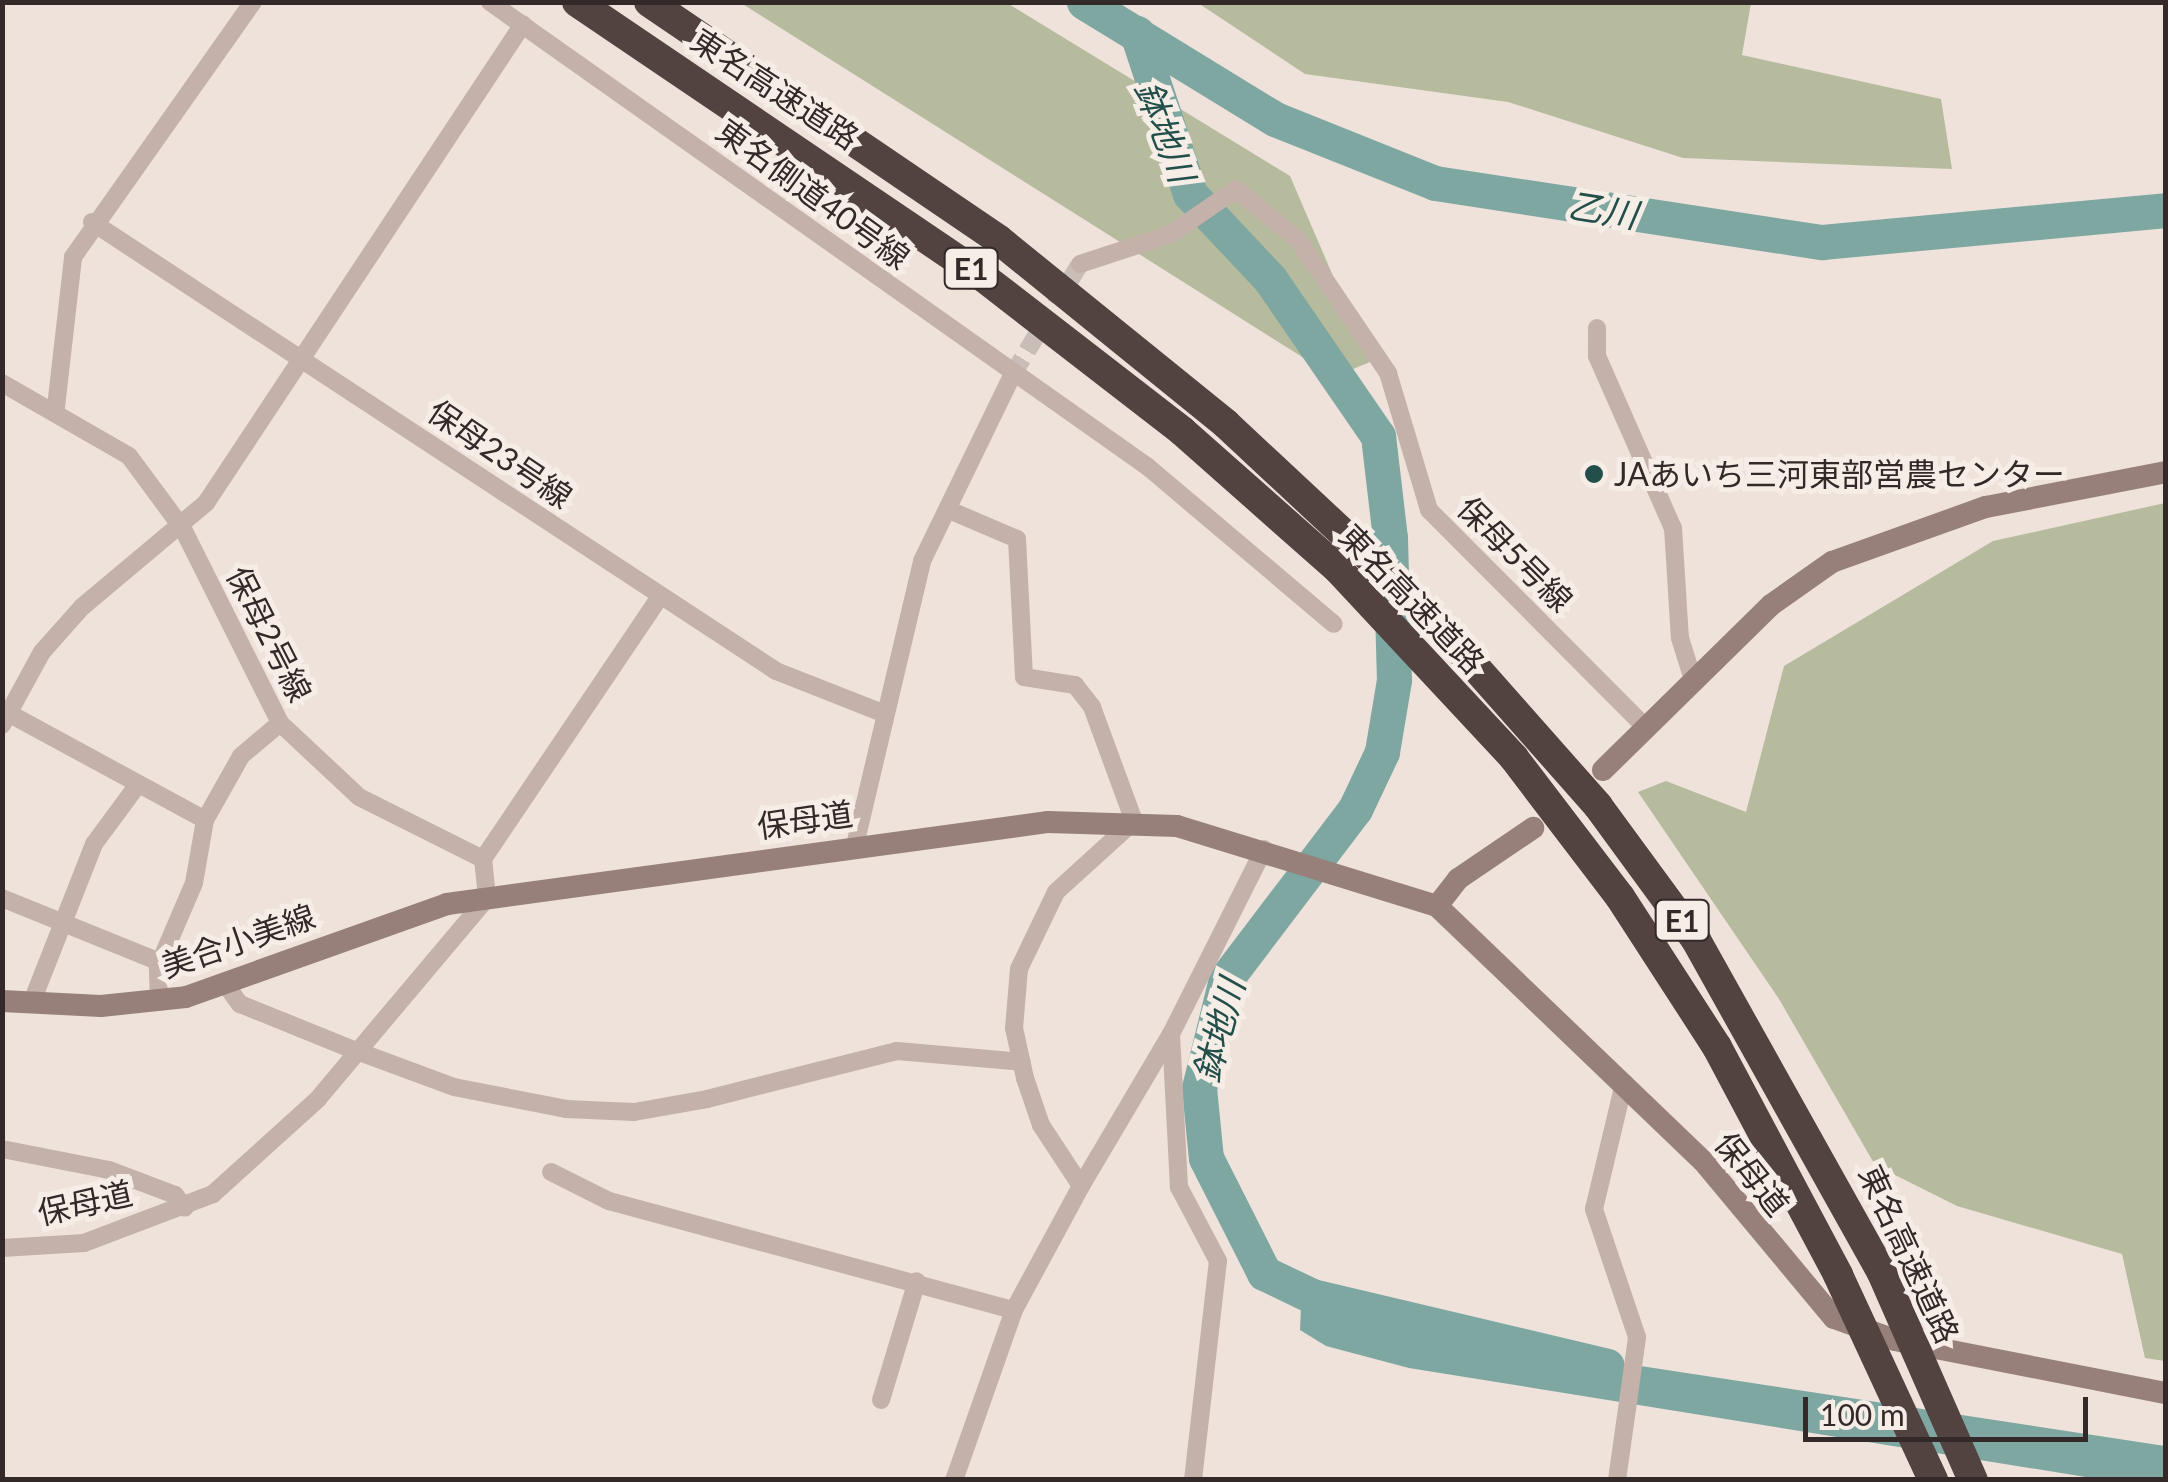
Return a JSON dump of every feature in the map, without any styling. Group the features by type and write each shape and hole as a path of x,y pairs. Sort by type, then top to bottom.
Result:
{"highway":[{"name":"東名高速道路","path":"578,2 982,276 1182,431 1338,569 1419,654 1514,758 1630,911 1726,1062 1838,1275 1933,1480"},
{"name":"東名高速道路","path":"649,2 999,240 1341,525 1423,608 1598,806 1696,940 1882,1273 1974,1480"}],"street":[{"path":"56,407 62,306 92,222 253,2"},
{"name":"東名側道40号線","path":"490,2 1148,467 1334,624"},
{"path":"205,820 6,719 42,652 82,607 183,529 306,360 523,24"},
{"name":"保母5号線","path":"1080,264 1171,234 1236,188 1298,240 1405,406 1429,510 1647,729"},
{"name":"保母23号線","path":"92,222 776,671 885,714"},
{"path":"1598,328 1597,356 1672,528 1680,638 1694,683"},
{"path":"855,845 922,561 1013,374"},
{"name":"保母2号線","path":"2,382 56,407 129,456 183,529 280,723 359,797 483,858"},
{"path":"1603,770 1771,605 1832,562 1896,532 2166,472"},
{"path":"949,510 1017,539 1024,677 1074,685 1083,696 1134,820 1066,881 1030,930 1014,1028 1041,1125 1081,1186"},
{"path":"487,898 483,858 660,597"},
{"path":"159,1002 160,962 194,882 205,820 241,756 280,723"},
{"path":"31,1004 94,844 136,787"},
{"name":"保母道","path":"2,1248 84,1243 185,1208 259,1159 487,898 855,845 1134,820 1274,852 1436,906 1703,1160 1834,1318 1895,1340 2074,1372 2166,1394"},
{"path":"1436,906 1533,828"},
{"path":"954,1480 1014,1310 1274,852"},
{"path":"2,898 160,962"},
{"name":"美合小美線","path":"2,1001 159,1002 226,984 399,918 487,898"},
{"path":"226,984 240,1004 354,1050 525,1104 634,1112 897,1052 1022,1062"},
{"path":"1171,1034 1180,1187 1218,1261 1193,1480"},
{"path":"1617,1480 1636,1337 1594,1209 1624,1083"},
{"path":"2,1149 109,1170 175,1194 185,1208"},
{"path":"552,1172 608,1201 1014,1310"},
{"path":"880,1400 917,1281"}],"green space":[{"path":"741,3 1007,3 1290,176 1370,362 1334,377"},
{"path":"1198,3 1751,3 1742,55 1941,99 1952,169 1683,158 1508,102 1305,74"},
{"path":"2166,503 2165,1361 2145,1358 2122,1254 1957,1206 1875,1165 1779,999 1638,792 1666,781 1746,812 1784,666 1993,541"}],"water":[{"path":"1302,1284 1424,1333 2165,1446 2165,1479 2098,1479 1409,1368 1326,1346 1300,1330"}],"waterway":[{"name":"乙川","path":"1084,2 1275,119 1435,183 1822,242 2166,210"},
{"name":"鉢地川","path":"1137,33 1190,194 1270,279 1378,436 1390,538 1394,680 1382,752 1355,809 1226,979 1199,1088 1206,1158 1264,1273 1312,1296 1607,1366"}],"tunnel":[{"path":"1013,374 1080,264"}],"place":[{"name":"JAあいち三河東部営農センター","path":"1594,474"}]}
